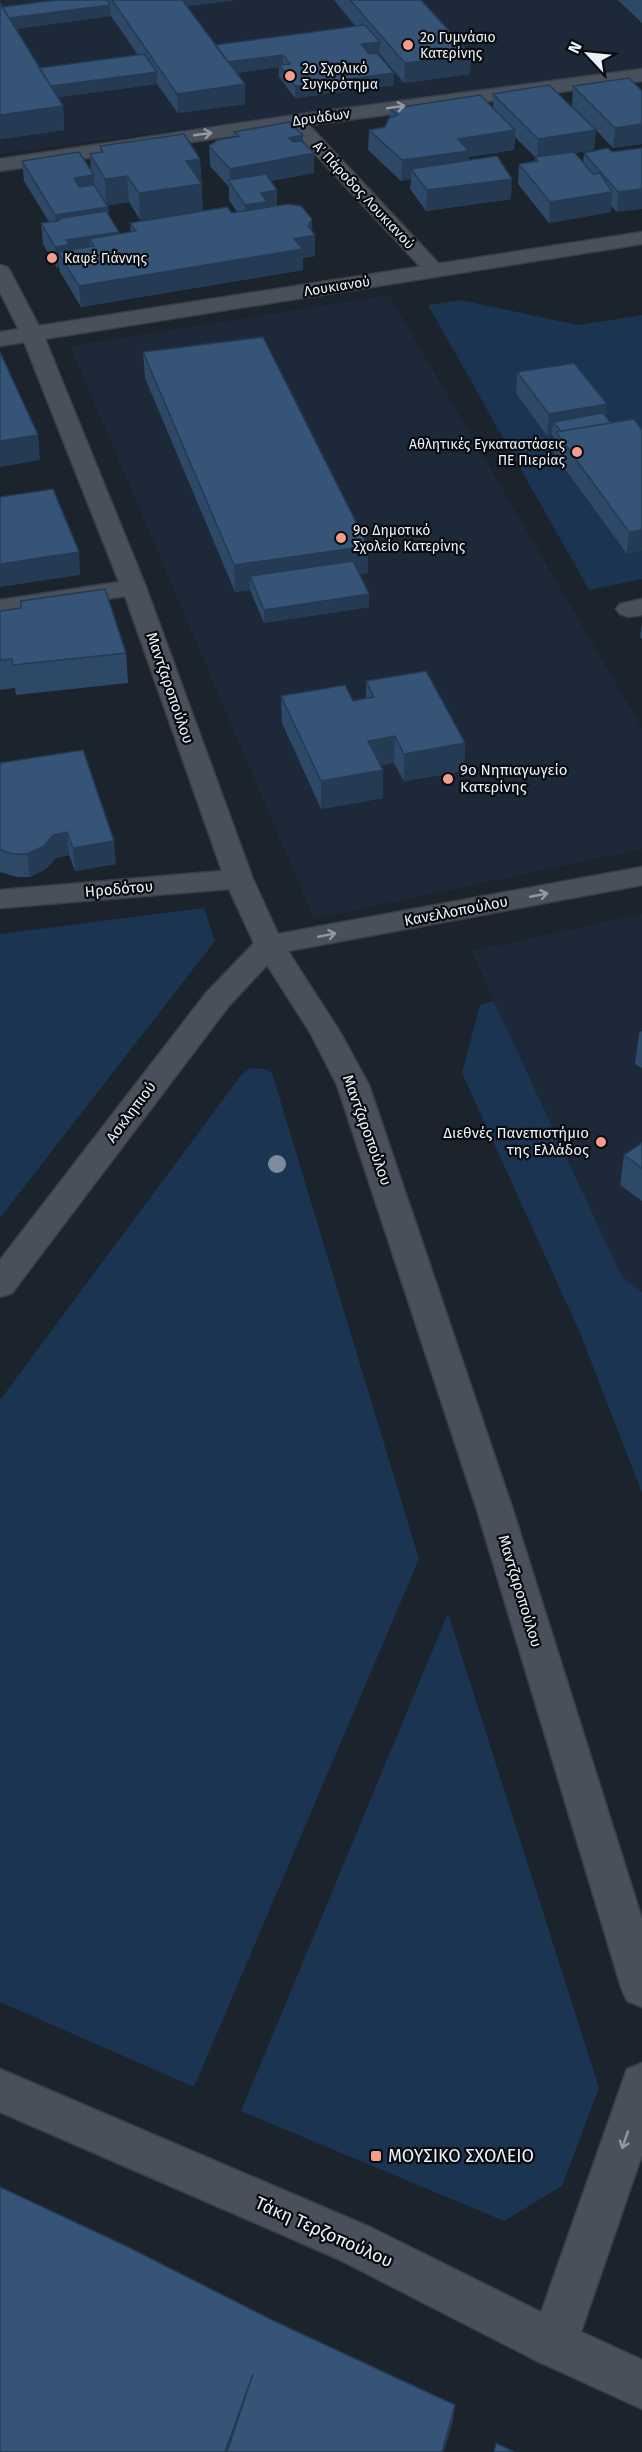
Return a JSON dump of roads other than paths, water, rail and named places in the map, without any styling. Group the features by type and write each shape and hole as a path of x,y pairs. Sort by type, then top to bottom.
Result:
{"street":[{"name":"Δρυάδων","path":"0,165 295,121 642,75"},
{"name":"Α΄ Πάροδος Λουκιανού","path":"295,121 434,270"},
{"name":"Λουκιανού","path":"0,339 642,238"},
{"name":"Μαντζαροπούλου","path":"0,271 32,334 134,587 239,879 269,945 325,1032 353,1085 495,1510 642,1987"},
{"path":"0,608 134,587"},
{"name":"Κανελλοπούλου","path":"269,945 642,876"},
{"name":"Ηροδότου","path":"0,899 239,879"},
{"name":"Ασκληπιού","path":"0,1284 217,1000 269,945"},
{"path":"554,2344 625,2140 642,2084"},
{"name":"Τάκη Τερζοπούλου","path":"0,2090 354,2243 554,2344 642,2385"}],"place":[{"name":"2ο Γυμνάσιο Κατερίνης","path":"408,45"},
{"name":"2ο Σχολικό Συγκρότημα","path":"290,76"},
{"name":"Καφέ Γιάννης","path":"52,258"},
{"name":"Αθλητικές Εγκαταστάσεις ΠΕ Πιερίας","path":"577,452"},
{"name":"9ο Δημοτικό Σχολείο Κατερίνης","path":"341,538"},
{"name":"9ο Νηπιαγωγείο Κατερίνης","path":"448,779"},
{"name":"Διεθνές Πανεπιστήμιο της Ελλάδος","path":"601,1142"},
{"name":"ΜΟΥΣΙΚΟ ΣΧΟΛΕΙΟ","path":"376,2156"}]}
